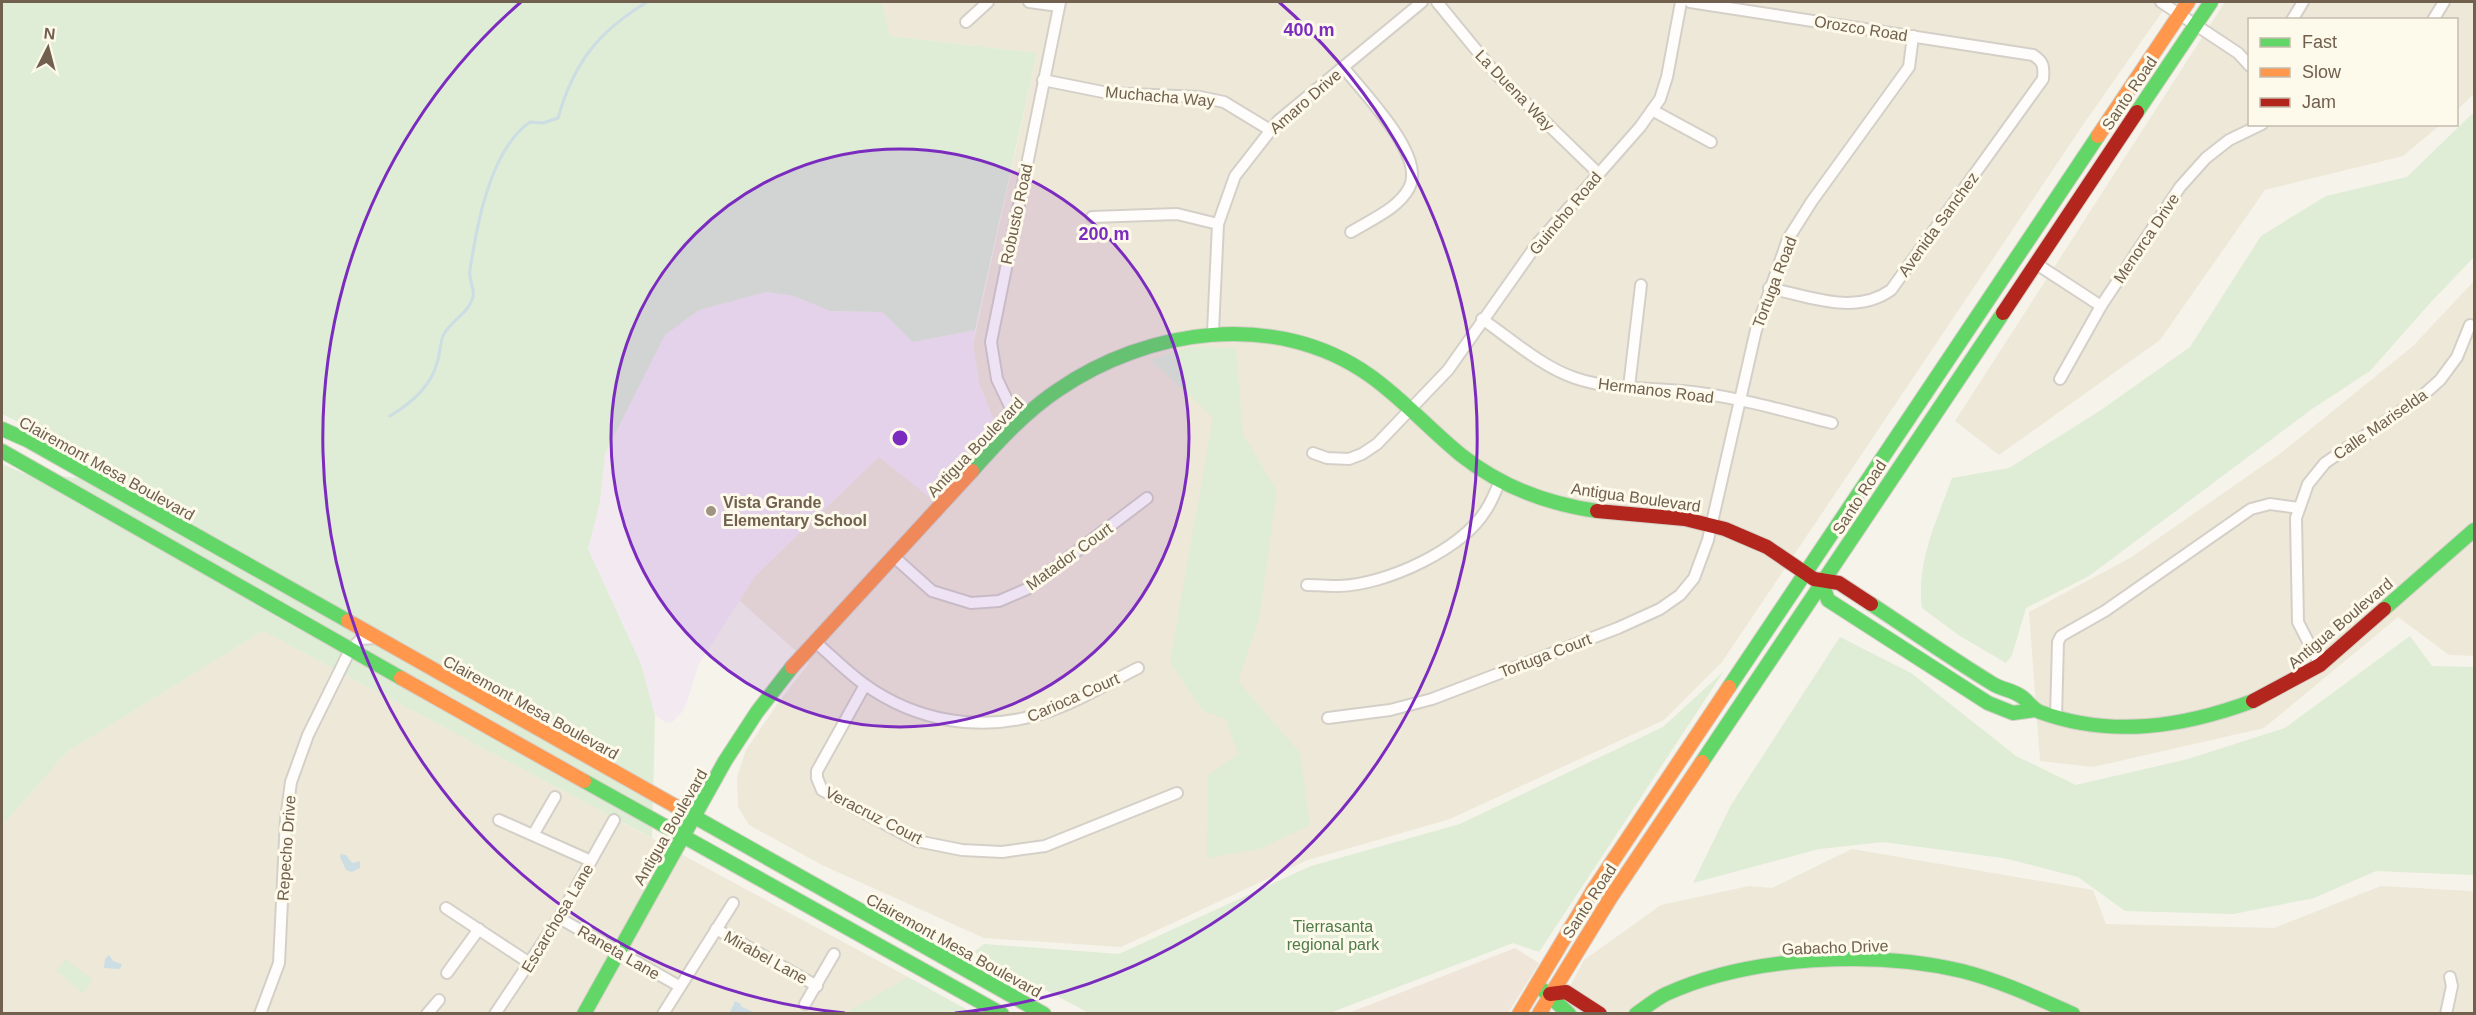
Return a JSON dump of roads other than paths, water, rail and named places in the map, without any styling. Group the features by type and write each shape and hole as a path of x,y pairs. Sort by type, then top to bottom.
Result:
{"main road":[{"name":"Santo Road","path":"1519,1014 1534,985 1592,892 2188,2"},
{"name":"Santo Road","path":"1539,1014 1611,897 2211,2"},
{"name":"Antigua Boulevard","path":"584,1014 694,818 758,711 815,642 1018,423 1056,390 1081,375 1132,350 1160,341 1213,332 1242,333 1304,344 1345,361 1370,375 1409,407 1447,444 1500,481 1554,502 1592,510 1713,524 1760,543 1822,583 1839,582 1996,686 2020,696 2035,710 2056,717 2124,727 2177,724 2216,716 2259,700 2294,682 2320,664 2475,530"},
{"name":"Clairemont Mesa Boulevard","path":"2,429 27,440 1044,1014"},
{"path":"2,451 350,650 566,768 1002,1014"},
{"name":"Antigua Boulevard","path":"1822,583 1828,600 1988,703 2013,713 2035,710"},
{"name":"Gabacho Drive","path":"1636,1014 1651,1000 1692,982 1788,964 1869,959 1950,968 2001,982 2073,1014"},
{"path":"1534,985 1550,994 1558,1007 1569,1014"},
{"path":"1550,994 1566,992 1600,1014"}],"street":[{"path":"966,22 988,2"},
{"path":"1029,2 1059,4"},
{"name":"Amaro Drive","path":"1213,332 1218,224 1235,176 1270,130 1422,2"},
{"name":"La Duena Way","path":"1437,2 1496,74 1598,173"},
{"name":"Guincho Road","path":"1313,453 1328,458 1349,459 1362,454 1377,444 1409,407 1448,370 1537,244 1652,110 1667,77 1681,2"},
{"name":"Orozco Road","path":"1689,2 2033,55"},
{"path":"2161,2 2238,53 2248,64"},
{"path":"2293,18 2302,2"},
{"path":"2434,18 2444,2"},
{"name":"Robusto Road","path":"1018,423 997,379 991,342 1059,4"},
{"name":"Tortuga Road","path":"1713,524 1768,288 1788,240 1812,201 1909,67 1913,36"},
{"name":"Avenida Sanchez","path":"1768,288 1850,304 1882,296 1891,290 2043,80 2044,67 2033,55"},
{"path":"1344,68 1407,148 1413,170 1410,187 1396,204 1351,232"},
{"name":"Muchacha Way","path":"1043,80 1107,93 1200,97 1224,102 1270,130"},
{"path":"1652,110 1711,141"},
{"name":"Menorca Drive","path":"2060,379 2101,306 2180,187 2206,158 2229,140 2258,126"},
{"path":"1092,217 1177,214 1218,224"},
{"path":"2035,263 2101,306"},
{"path":"1629,387 1641,285"},
{"name":"Hermanos Road","path":"1482,319 1561,373 1606,386 1693,392 1832,423"},
{"name":"Calle Mariselda","path":"2320,664 2298,622 2296,518 2308,484 2325,463 2421,398 2440,380 2457,357 2470,325"},
{"path":"1307,585 1340,586 1366,582 1432,558 1466,534 1486,511 1500,481"},
{"name":"Matador Court","path":"893,556 932,591 971,603 999,601 1027,589 1147,498"},
{"path":"2056,717 2058,642 2061,636 2105,611 2252,509 2270,504 2299,508"},
{"name":"Tortuga Court","path":"1328,718 1390,710 1432,699 1660,609 1680,596 1694,578 1713,524"},
{"path":"350,650 360,639 375,638"},
{"name":"Carioca Court","path":"815,642 865,685 916,712 958,723 1008,723 1046,712 1138,668"},
{"name":"Repecho Drive","path":"260,1014 279,963 286,819 291,782 308,735 350,650"},
{"name":"Veracruz Court","path":"865,685 817,771 817,778 822,790 917,841 962,850 1002,852 1045,846 1177,793"},
{"path":"533,836 555,797"},
{"path":"499,820 591,861"},
{"name":"Escarchosa Lane","path":"495,1014 531,964 614,820"},
{"path":"663,1014 733,903"},
{"path":"446,908 531,964"},
{"name":"Raneta Lane","path":"559,918 679,986"},
{"path":"447,973 479,929"},
{"name":"Mirabel Lane","path":"716,929 817,986"},
{"name":"Mirabel Lane","path":"805,1004 834,954"},
{"path":"2446,1014 2452,986 2450,977"},
{"path":"427,1014 439,1000"}],"waterway":[{"path":"390,416 405,406 425,387 434,371 446,330 471,303 473,294 470,273 477,231 488,189 505,150 530,122 543,123 558,118 572,80 590,50 615,25 647,2"}],"place":[{"name":"Vista Grande Elementary School","path":"711,511"}],"park label":[{"name":"Tierrasanta regional park","path":"1333,935"}]}
